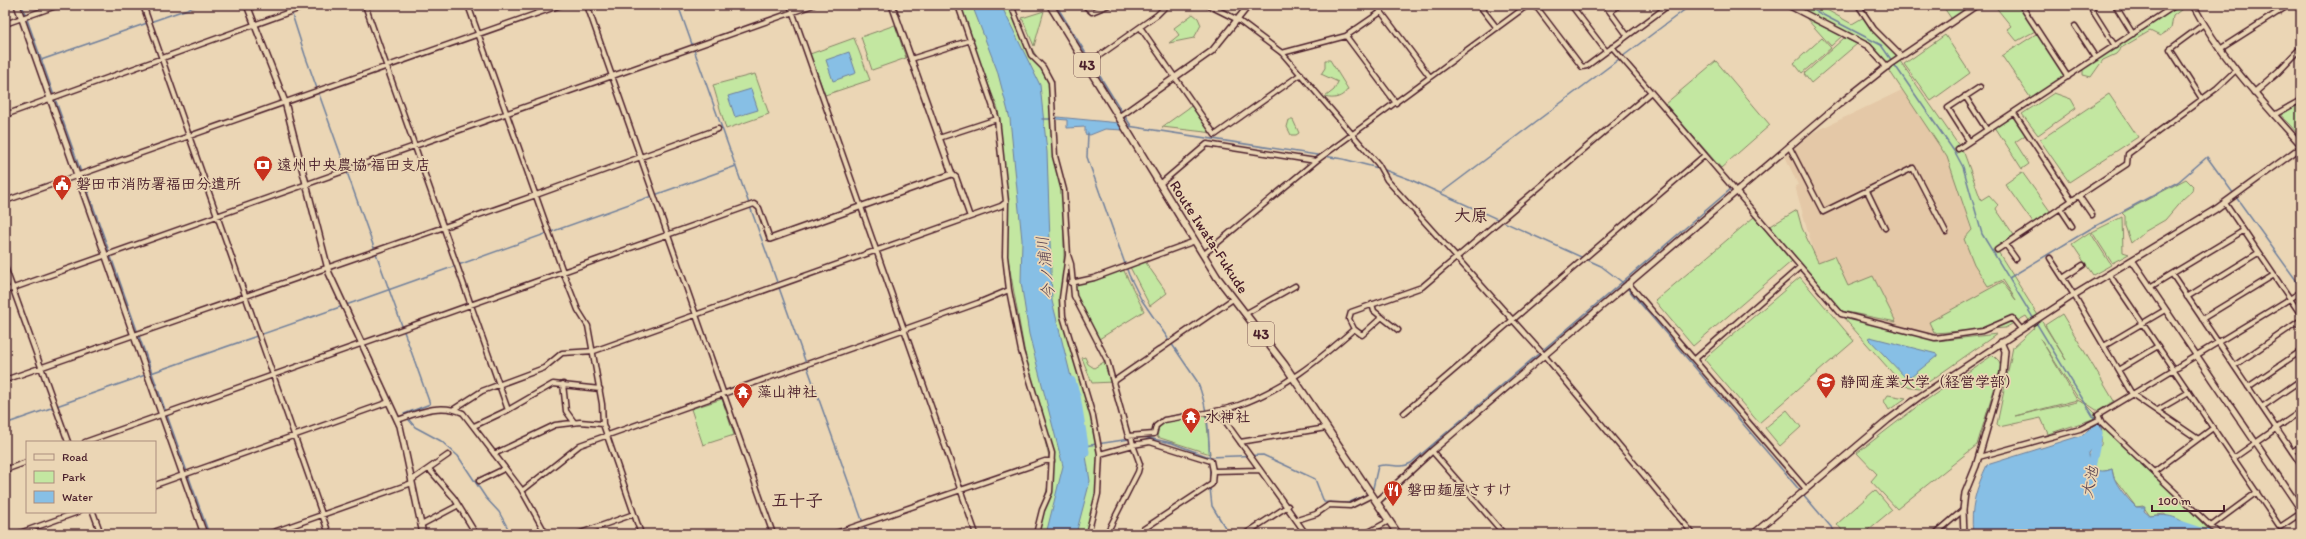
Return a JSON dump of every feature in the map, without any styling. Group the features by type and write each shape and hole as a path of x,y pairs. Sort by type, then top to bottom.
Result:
{"main road":[{"name":"Route Iwata-Fukude","path":"1050,5 1203,255 1233,300 1294,378 1398,534"}],"street":[{"path":"17,5 204,534"},
{"path":"5,24 59,5"},
{"path":"143,5 330,534"},
{"path":"247,5 285,102 333,283 398,420 423,534"},
{"path":"5,115 309,5"},
{"path":"365,5 508,410"},
{"path":"468,5 563,272 578,310 588,326 594,351 600,389 602,424 642,534"},
{"path":"5,201 77,177 561,5"},
{"path":"587,5 773,534"},
{"path":"790,5 976,534"},
{"path":"5,291 813,5"},
{"path":"892,5 952,174 956,177 970,217"},
{"path":"958,5 997,119 1006,202 1005,256 1009,290 1021,351 1052,453 1050,492 1042,510 1036,534"},
{"path":"1011,5 1031,55 1043,67 1051,82 1055,156 1064,190 1068,255 1062,298 1063,316 1092,416 1100,454 1098,494 1088,534"},
{"path":"1084,5 1092,12 1109,5"},
{"path":"1086,64 1157,15 1167,5"},
{"path":"1208,5 1238,20 1282,53 1352,136 1378,164 1387,180 1414,208 1457,259 1544,356 1693,534"},
{"path":"1119,117 1212,51 1249,5"},
{"path":"1376,5 1430,77"},
{"path":"1479,5 1497,28"},
{"path":"1203,255 1316,161 1352,136 1528,5"},
{"path":"1535,5 1582,67 1587,66 1668,5"},
{"path":"1572,5 1606,51"},
{"path":"1605,5 1627,35"},
{"path":"1610,12 1619,5"},
{"path":"1788,5 1868,46 1889,65"},
{"path":"1858,5 1874,29 1899,58"},
{"path":"1377,502 1432,451 1789,146 1889,65 1977,5"},
{"path":"2021,5 2068,77"},
{"path":"2089,5 2115,46"},
{"path":"2115,5 2133,34"},
{"path":"1958,148 2014,113 2176,5"},
{"path":"2272,5 2279,12"},
{"path":"2220,49 2289,5"},
{"path":"1753,534 1888,420 2001,342 2074,295 2225,204 2301,146 2254,93 2236,70 2220,49 2194,6"},
{"path":"1282,53 1346,36 1380,12"},
{"path":"2202,99 2170,48 2204,24"},
{"path":"2075,26 2096,58"},
{"path":"1140,27 1215,135 1301,74"},
{"path":"1346,36 1396,103"},
{"path":"911,59 971,40"},
{"path":"1612,46 1841,314 1935,338 1982,331 2012,318 2021,329"},
{"path":"2254,93 2278,72 2301,48"},
{"path":"1997,250 2127,164 2128,154 2202,99 2236,70"},
{"path":"1969,141 1948,108 1980,87"},
{"path":"1382,317 1362,334 1354,329 1349,319 1351,312 1418,289 1457,259 1651,92"},
{"path":"1965,96 1987,130"},
{"path":"2274,115 2301,100"},
{"path":"2014,113 2072,201"},
{"path":"939,138 997,119"},
{"path":"5,380 133,334 536,195 718,129"},
{"path":"1160,184 1207,144 1316,161"},
{"path":"1789,146 1823,212 1913,168 1946,232"},
{"path":"1404,414 1705,155"},
{"path":"88,441 754,204 759,208 770,239 952,174"},
{"path":"1867,191 1885,228"},
{"path":"2079,196 2092,215"},
{"path":"454,409 482,391 544,368 562,353 594,351 1001,206 1006,202"},
{"path":"2225,204 2301,315"},
{"path":"2060,208 2072,226"},
{"path":"2150,287 2243,231"},
{"path":"1071,283 1094,278 1195,241"},
{"path":"2006,245 2016,258"},
{"path":"2187,297 2258,253"},
{"path":"1068,255 1071,264 1071,283 1074,296 1107,360 1128,436 1131,436 1140,464 1138,472 1109,528 1109,534"},
{"path":"2050,258 2074,295 2132,394 2158,410 2198,439"},
{"path":"2109,274 2280,527 2301,512 2132,260"},
{"path":"2063,278 2083,265"},
{"path":"5,267 14,288 68,441"},
{"path":"1695,359 1800,267"},
{"path":"2172,274 2301,465"},
{"path":"2202,319 2274,275"},
{"path":"1628,283 1806,489"},
{"path":"1245,314 1295,286"},
{"path":"522,490 580,445 978,303 1009,290"},
{"path":"2219,534 2102,423 2098,415 2301,292"},
{"path":"1114,382 1233,300"},
{"path":"1372,304 1374,311 1398,330"},
{"path":"2104,346 2165,310"},
{"path":"2234,366 2301,320"},
{"path":"1131,436 1154,434 1156,426 1164,420 1240,404 1286,384 1354,329"},
{"path":"1964,534 1963,510 1965,493 1979,457 2003,374 2005,351 2001,342"},
{"path":"2118,370 2158,346"},
{"path":"2248,387 2301,351"},
{"path":"2262,407 2301,380"},
{"path":"474,426 508,410 553,384 600,389"},
{"path":"563,384 566,411 574,422"},
{"path":"2158,410 2189,392"},
{"path":"156,485 389,402"},
{"path":"398,420 427,409 454,409 463,413 504,469 522,490 546,534"},
{"path":"1222,409 1225,421 1288,506 1306,534"},
{"path":"2234,458 2301,411"},
{"path":"1979,457 2080,429 2100,419"},
{"path":"494,454 555,425 574,422 602,424"},
{"path":"1240,442 1326,428"},
{"path":"2154,472 2213,428"},
{"path":"1100,454 1150,442 1209,460 1213,471 1210,486 1136,534"},
{"path":"2292,452 2301,446"},
{"path":"1432,451 1504,534"},
{"path":"268,534 412,482 448,455"},
{"path":"833,534 1044,461 1052,461"},
{"path":"5,470 26,462"},
{"path":"430,469 454,498 476,534"},
{"path":"479,480 504,469"},
{"path":"1213,471 1260,470"},
{"path":"2211,526 2256,492"},
{"path":"1297,520 1316,514 1329,505 1350,506 1372,495"},
{"path":"421,525 458,506"},
{"path":"1245,534 1288,506"},
{"path":"1935,534 1963,510"},
{"path":"16,534 75,513"},
{"path":"93,513 101,534"},
{"path":"578,534 634,514"},
{"path":"1365,534 1390,521"}],"shaded area":[{"path":"1902,90 1947,155 1955,174 1973,238 2020,311 1987,327 1944,335 1926,336 1844,314 1827,297 1824,272 1815,256 1795,186 1798,185 1785,156 1812,133"}],"green space":[{"path":"957,5 1012,5 1019,26 1051,82 1054,142 1064,193 1064,325 1083,382 1100,459 1094,512 1087,534 1036,534 1052,469 1030,382 1006,248 1006,197 998,109"},
{"path":"1788,5 1818,5 1852,24 1864,17 1899,54 1900,61 1964,153 1981,200 1989,195 1998,205 1996,209 2016,238 1997,250 2066,360 2045,325 2062,314 2114,401 2098,411 2078,398 2040,338 2077,400 2086,404 2099,417 2048,434 2041,418 1999,427 1997,424 2013,347 2034,328 2026,316 2005,328 1934,333 1929,322 2002,282 2016,300 2003,280 1988,286 1974,264 1964,239 1972,230 1947,157 1883,61 1862,43","holes":["2077,400 2077,402 2015,416"]},
{"path":"1942,5 1977,5 1953,21"},
{"path":"1994,5 2021,5 2037,30 2017,41 2007,29 2011,26"},
{"path":"2180,5 2186,6 2173,16 2171,29 2160,36 2150,31 2121,48 2116,54 2103,60 2091,77 2083,75 2083,66"},
{"path":"1044,11 1034,46 1022,18"},
{"path":"1193,14 1198,18 1201,25 1194,38 1169,43 1179,35 1174,28"},
{"path":"1806,18 1842,36 1831,46"},
{"path":"895,25 906,58 872,70 861,37"},
{"path":"2039,32 2068,77 2032,100 2002,56"},
{"path":"1945,35 1970,73 1931,101 1904,64"},
{"path":"854,38 870,80 825,95 810,54"},
{"path":"1822,38 1831,48 1802,73 1794,63"},
{"path":"1844,38 1857,44 1811,83 1804,74"},
{"path":"1325,60 1330,60 1348,89 1344,94 1338,97 1325,97 1334,90 1338,82 1321,74 1325,68"},
{"path":"1716,61 1770,125 1721,168 1665,104"},
{"path":"755,74 769,114 726,129 713,85"},
{"path":"2054,93 2071,99 2076,108 2038,135 2022,114"},
{"path":"2109,94 2138,137 2069,182 2040,140"},
{"path":"2301,101 2301,135 2298,134 2278,112"},
{"path":"1194,104 1214,133 1162,127"},
{"path":"2013,115 2027,134 2015,142 2029,164 2022,169 1995,127"},
{"path":"1289,120 1293,120 1299,133 1296,135 1291,135 1287,127"},
{"path":"2022,172 2050,211 2033,223 2005,184"},
{"path":"2186,179 2193,186 2192,191 2165,220 2144,232 2131,243 2125,226 2125,216 2122,213"},
{"path":"1797,210 1802,228 1818,262 1834,256 1848,286 1873,276 1896,322 1842,311 1769,227"},
{"path":"1754,217 1792,261 1693,346 1655,301"},
{"path":"2122,217 2123,252 2129,254 2112,263 2092,232"},
{"path":"2090,232 2111,265 2093,275 2072,244"},
{"path":"1144,260 1167,293 1150,306 1130,267"},
{"path":"1123,269 1144,311 1099,339 1074,291 1075,284"},
{"path":"1800,277 1854,341 1759,423 1704,359"},
{"path":"1843,317 1937,341 1997,334 1920,388 1904,386"},
{"path":"1993,355 1999,361 2001,367 1977,445 1897,509 1871,481 1877,474 1857,453 1919,405"},
{"path":"1085,357 1088,364 1094,368 1107,360 1113,382 1092,383 1082,358"},
{"path":"1888,395 1906,398 1889,410 1884,401"},
{"path":"722,399 734,435 703,445 691,409"},
{"path":"1787,410 1801,427 1780,446 1765,428"},
{"path":"1206,415 1210,454 1157,437 1159,427 1162,423"},
{"path":"2102,423 2213,534 2196,534 2164,514 2150,516 2143,506 2136,507 2114,478 2112,469 2101,472 2092,465 2088,456 2101,445"},
{"path":"1875,490 1892,510 1863,534 1845,534 1837,524"}],"water":[{"path":"972,5 1001,5 1040,85 1047,152 1052,301 1078,405 1090,481 1076,534 1046,534 1063,466 1029,334 1021,282 1022,240 1010,119 997,70"},
{"path":"849,52 856,73 833,81 826,60"},
{"path":"751,89 758,110 735,117 728,96"},
{"path":"1057,117 1119,123 1123,130 1105,129 1090,135 1085,134 1085,127 1067,128 1067,120 1056,119"},
{"path":"1870,337 1937,354 1937,356 1911,377 1905,377 1868,338"},
{"path":"2099,422 2102,433 2100,439 2088,453 2088,458 2092,466 2102,471 2112,469 2117,485 2136,507 2145,507 2144,511 2150,516 2165,515 2176,518 2186,524 2197,534 1973,534 1973,507 1980,482 1987,465 2083,435"}],"waterway":[{"path":"22,5 209,534"},
{"path":"41,60 199,5"},
{"path":"289,5 305,55 430,404 404,414 415,427 441,441 458,456 486,498 499,512 511,534"},
{"path":"678,5 867,534"},
{"path":"1056,5 1122,112"},
{"path":"1441,193 1691,5"},
{"path":"1804,5 1881,45 1956,154 1963,167 1982,234 2096,421"},
{"path":"1124,115 1132,127"},
{"path":"1042,119 1053,119"},
{"path":"1128,126 1343,159 1378,168"},
{"path":"1088,133 1087,157 1129,275 1141,299 1197,381 1202,393 1207,419 1210,484"},
{"path":"2009,278 2090,229 2178,182 2207,157 2301,287"},
{"path":"346,305 736,166"},
{"path":"1382,169 1409,179 1601,266 1622,282 1837,534"},
{"path":"1373,488 1378,466 1402,466 1411,463 1732,188"},
{"path":"5,424 343,306"},
{"name":"今ノ浦川","path":"1071,381 1076,396 1085,452"},
{"name":"大池","path":"2089,477 2098,433"},
{"path":"1084,446 1143,437 1172,443 1209,457 1263,455 1315,479 1324,502 1348,503 1366,495"},
{"path":"1210,488 1212,506 1229,534"},
{"name":"大池","path":"2180,525 2207,534"}],"place":[{"name":"遠州中央農協 福田支店","path":"263,182"},
{"name":"磐田市消防署福田分遣所","path":"62,201"},
{"name":"静岡産業大学（経営学部）","path":"1826,399"},
{"name":"藻山神社","path":"743,409"},
{"name":"水神社","path":"1191,434"},
{"name":"磐田麺屋さすけ","path":"1393,507"}],"district":[{"name":"大原","path":"1471,215"},
{"name":"五十子","path":"797,500"}]}
